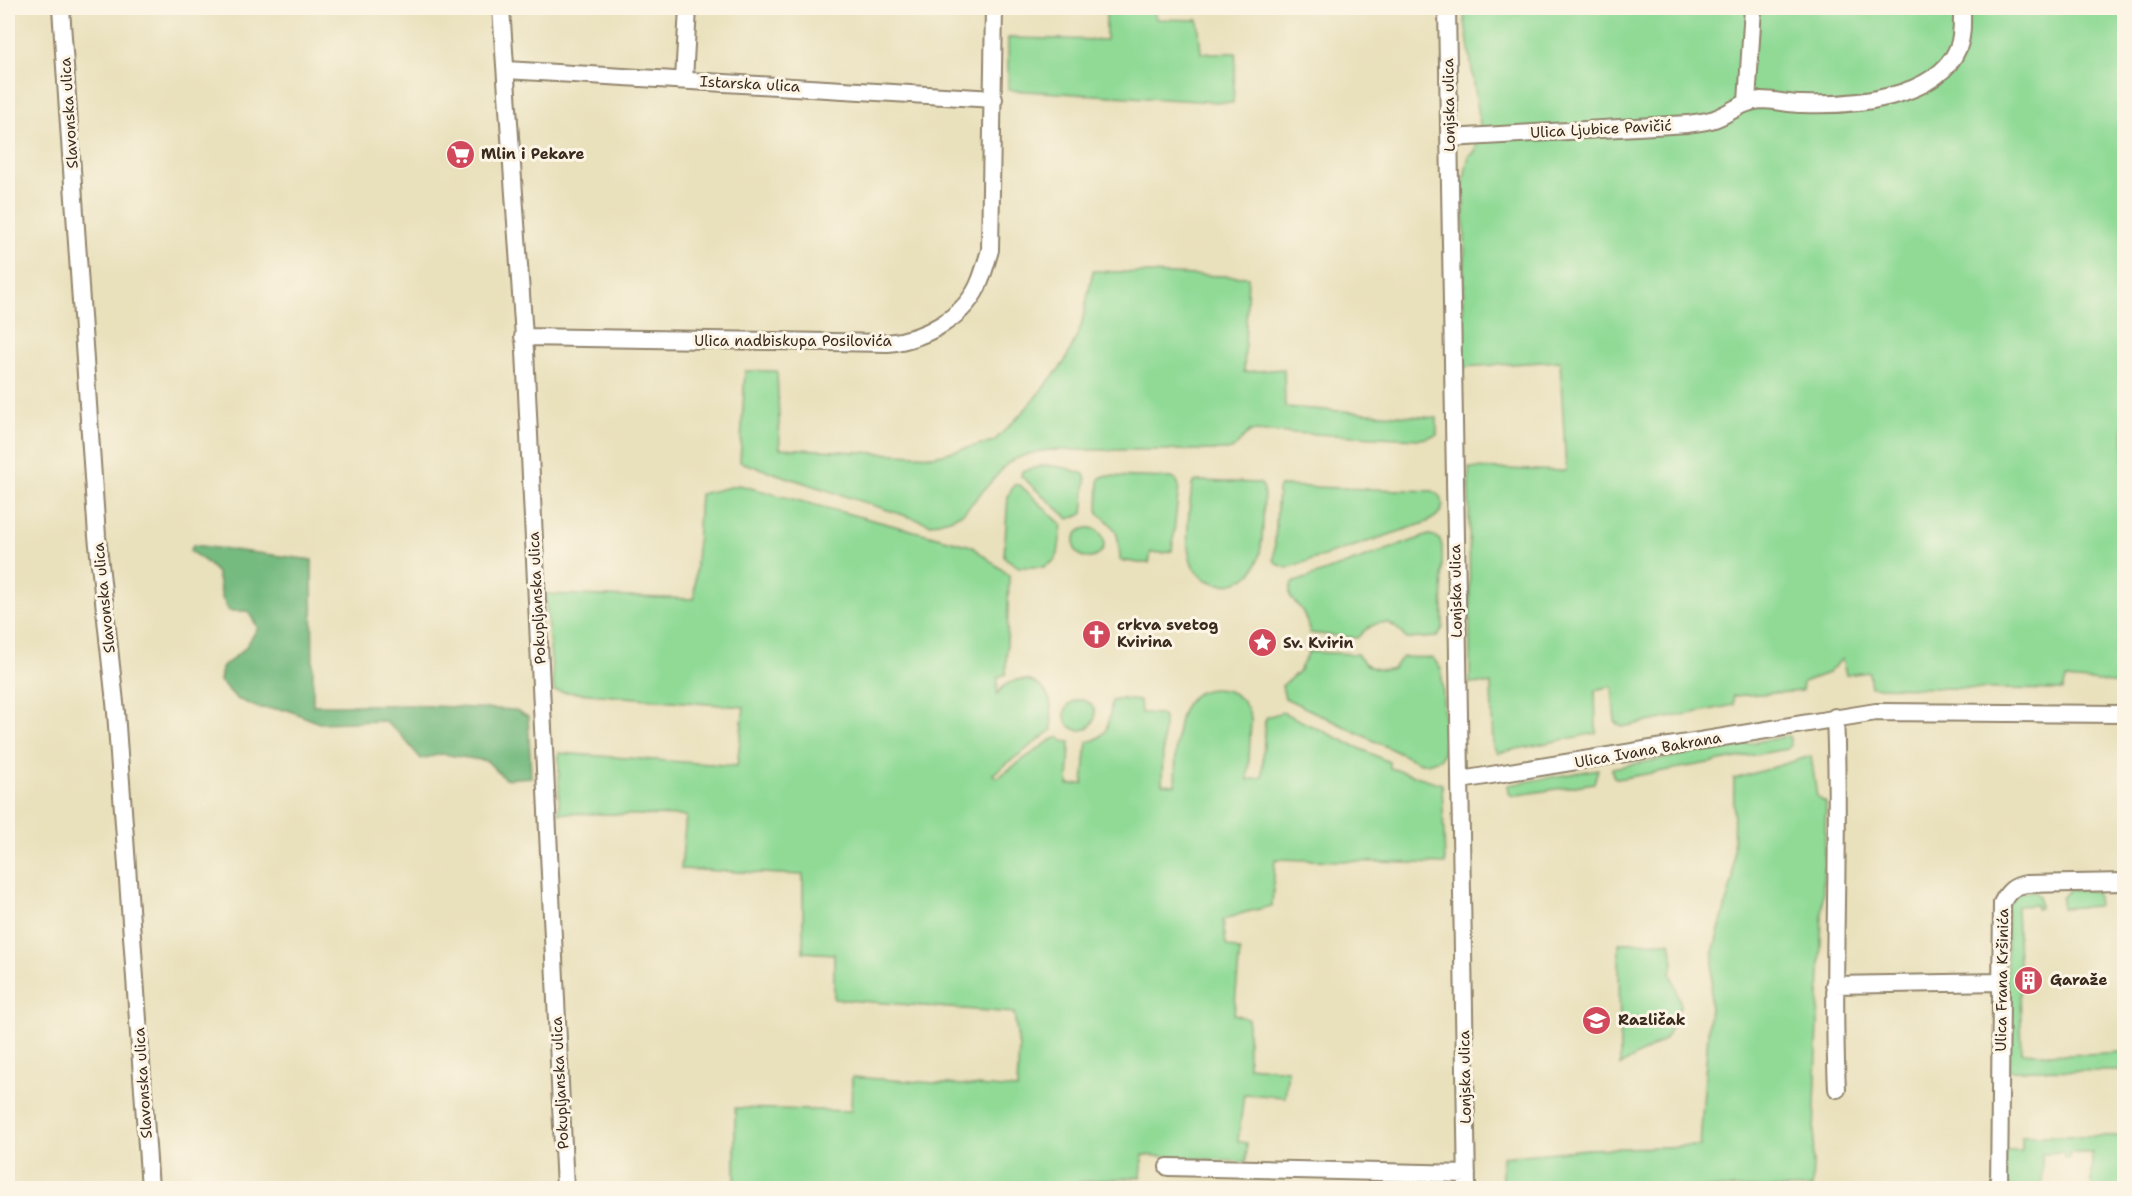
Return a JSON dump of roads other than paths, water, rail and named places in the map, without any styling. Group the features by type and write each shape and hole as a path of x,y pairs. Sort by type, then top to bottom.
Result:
{"street":[{"name":"Slavonska ulica","path":"61,8 98,536 116,712 150,1188"},
{"name":"Pokupljanska ulica","path":"501,8 524,337 565,1188"},
{"path":"684,80 688,8"},
{"name":"Ulica nadbiskupa Posilovića","path":"524,337 888,343 918,337 935,328 962,309 973,295 980,282 990,250 994,8"},
{"name":"Lonjska ulica","path":"1168,1167 1467,1181 1447,8"},
{"path":"1747,102 1753,8"},
{"name":"Ulica Ljubice Pavičić","path":"1450,138 1706,122 1747,102 1762,100 1802,104 1850,103 1907,92 1924,84 1939,73 1958,49 1962,32 1962,8"},
{"name":"Istarska ulica","path":"506,70 993,99"},
{"name":"Ulica Ivana Bakrana","path":"1461,780 1834,717 1876,712 2124,714"},
{"path":"1834,717 1837,768 1834,985 1837,1089"},
{"name":"Ulica Frana Kršinića","path":"2000,1188 2002,903 2011,890 2034,883 2124,882"},
{"path":"1834,985 2001,982"}],"place":[{"name":"Mlin i Pekare","path":"460,154"},
{"name":"crkva svetog Kvirina","path":"1096,634"},
{"name":"Sv. Kvirin","path":"1262,643"},
{"name":"Garaže","path":"2029,980"},
{"name":"Različak","path":"1597,1020"}]}
